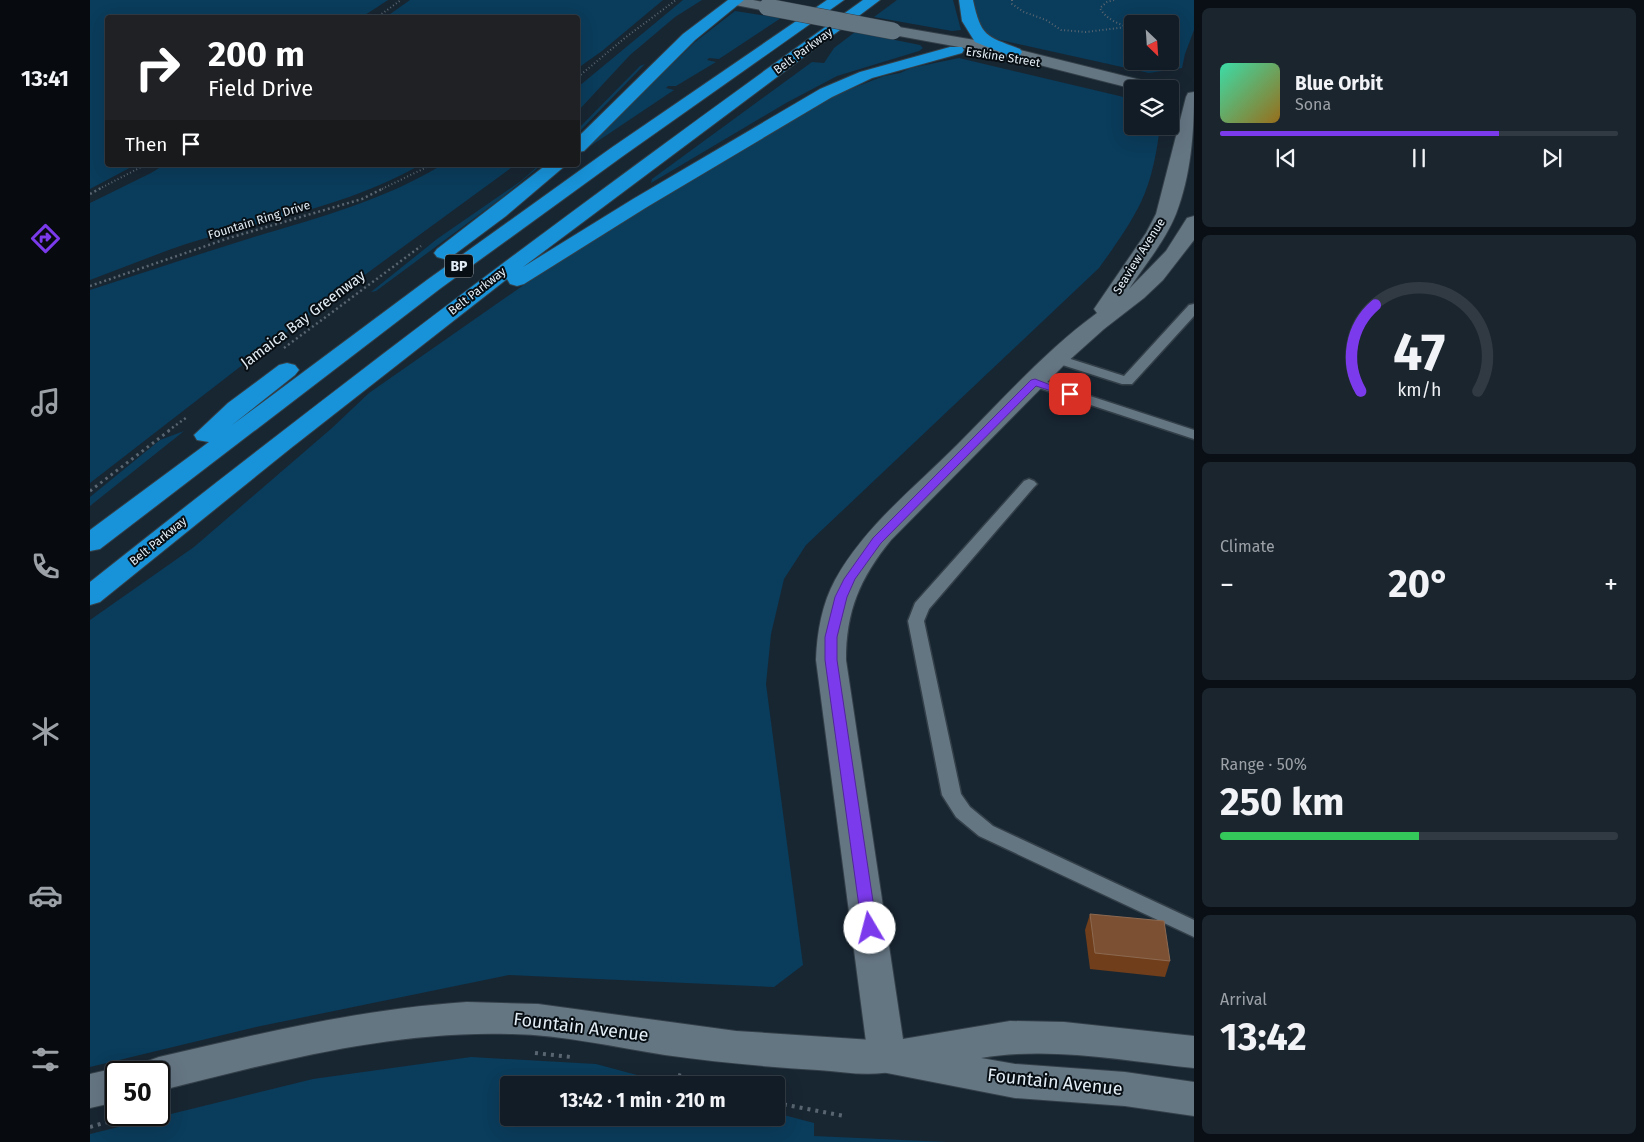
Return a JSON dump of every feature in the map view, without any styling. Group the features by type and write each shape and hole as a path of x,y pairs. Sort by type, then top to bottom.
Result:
{"highway":[{"path":"580,145 689,37 736,0"},
{"name":"Belt Parkway","path":"90,543 441,279 617,152 837,0"},
{"name":"Belt Parkway","path":"90,596 236,478 408,344 654,158 874,0"},
{"path":"966,0 970,21 981,40 1014,52"},
{"path":"408,344 826,93 866,75 956,50"},
{"path":"90,543 236,408 499,212 555,167"}],"main road":[{"name":"Erskine Street","path":"736,0 893,30 926,34 1014,52 1056,65 1124,81"},
{"name":"Erskine Street","path":"893,30 975,55 1056,65"},
{"name":"Seaview Avenue","path":"1097,324 1166,214 1172,196 1190,96"},
{"name":"Seaview Avenue","path":"887,1057 834,686 831,637 835,616 850,579 877,540 1058,358 1127,301 1163,268 1183,242 1194,222"},
{"name":"Fountain Avenue","path":"170,1071 244,1053 346,1033 430,1021 471,1018 552,1020 714,1045 812,1054 887,1057 1015,1081 1125,1089 1194,1099"},
{"name":"Fountain Avenue","path":"887,1057 1010,1037 1064,1038 1194,1052"},
{"path":"90,1091 105,1088"}],"lane":[{"path":"1058,358 1127,380 1194,308"},
{"path":"1035,382 1194,435"},
{"path":"1030,484 921,607 916,621 952,795 963,812 986,831 1194,929"}],"path":[{"path":"380,15 400,0"},
{"path":"580,75 626,37 666,10 676,0"},
{"path":"1012,0 1012,4 1018,8 1046,20 1061,30 1086,32 1124,27"},
{"path":"1114,0 1102,5 1100,8 1102,13 1124,26"},
{"path":"90,194 141,167"},
{"name":"Fountain Ring Drive","path":"90,286 230,238 362,199 427,167"},
{"name":"Jamaica Bay Greenway","path":"279,352 421,246"},
{"path":"90,491 192,414"},
{"path":"529,1052 575,1058"},
{"path":"668,1073 681,1076"},
{"path":"785,1105 844,1116"}],"shaded area":[{"path":"90,0 388,0 365,15 105,15 105,167 131,167 90,189"},
{"path":"410,0 663,0 602,51 580,67 580,15 389,15"},
{"path":"683,0 702,0 675,17 630,55 580,109 580,85"},
{"path":"897,0 953,0 961,30 952,31 874,17"},
{"path":"973,0 1194,0 1194,30 1182,68 1179,68 1179,15 1124,15 1124,67 987,37 978,20"},
{"path":"735,11 781,18 719,59 709,58 707,60 716,62 676,86 668,86 666,88 674,90 580,153 695,42"},
{"path":"855,32 920,45 923,48 919,51 837,76 786,103 651,183 652,179 812,62 824,63 834,48"},
{"path":"959,58 1124,97 1124,135 1159,135 1151,174 1141,202 1127,227 1099,268 806,545 784,579 771,634 766,684 803,965 774,987 509,975 256,1027 115,1061 105,1061 105,1063 90,1067 90,620 194,547 332,428 369,393 538,275 686,182 835,95 884,76 900,73 911,68"},
{"path":"645,64 580,131 580,127 640,66"},
{"path":"1136,70 1169,70 1149,73"},
{"path":"161,167 416,167 393,179 335,202 186,244 90,280 90,203"},
{"path":"438,167 512,167 258,353 90,483 90,290 327,215 397,189"},
{"path":"539,167 503,197 376,291 371,292 437,239"},
{"path":"184,431 90,506 90,497 160,440"},
{"path":"471,1057 596,1064 641,1076 500,1076 500,1126 785,1126 785,1115 814,1123 814,1136 947,1142 90,1142 90,1134 122,1126 170,1126 170,1114 313,1079"}],"building":[{"path":"1090,914 1164,921 1170,961 1095,953"}],"route":[{"path":"870,928 831,660 831,637 841,597 863,558 877,540 1035,382 1070,394"}]}
